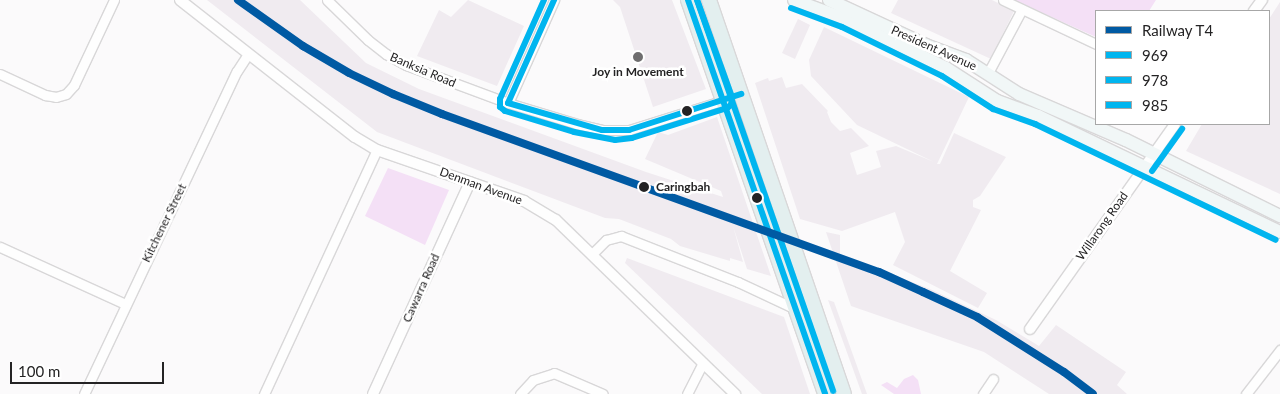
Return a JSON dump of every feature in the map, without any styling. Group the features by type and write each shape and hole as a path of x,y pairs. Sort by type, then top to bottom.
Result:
{"main road":[{"path":"688,0 762,208 825,394"},
{"path":"709,0 844,394"},
{"name":"President Avenue","path":"794,0 845,19 946,68 989,97 1028,112 1280,232"},
{"name":"President Avenue","path":"829,0 926,45 966,60 1019,94 1113,134 1280,216"},
{"path":"988,73 991,83 1019,101 1028,112"},
{"path":"724,100 741,94"}],"street":[{"path":"0,74 45,95 56,97 66,94 74,85 114,0"},
{"name":"Denman Avenue","path":"180,0 355,137 377,150 524,201 556,220 592,254"},
{"name":"Banksia Road","path":"327,0 368,40 386,54 406,65 508,103 577,124 616,131 629,130 724,100"},
{"path":"508,103 554,0"},
{"path":"1003,0 1095,44"},
{"path":"988,73 1022,9"},
{"name":"Kitchener Street","path":"84,394 237,71 248,54"},
{"name":"Willarong Road","path":"1030,328 1174,125"},
{"path":"264,394 377,150"},
{"name":"Cawarra Road","path":"373,394 470,182"},
{"path":"735,394 592,254 606,240 621,236 745,285 797,309"},
{"path":"0,247 125,304"},
{"path":"1246,394 1280,350"},
{"path":"687,394 703,363"},
{"path":"520,394 532,380 554,373 603,394"},
{"path":"983,394 993,379"}],"shaded area":[{"path":"207,0 300,0 366,63 419,89 646,172 723,197 721,191 645,159 658,132 668,135 717,117 771,276 747,269 733,226 743,262 730,258 730,261 680,246 671,239 619,219 605,218 377,132"},
{"path":"468,0 524,26 497,86 417,56 439,10 451,17"},
{"path":"613,0 672,0 706,89 653,107 620,7"},
{"path":"898,0 992,0 1014,11 991,59 891,13"},
{"path":"1014,0 1156,0 1150,10 1095,10 1095,37"},
{"path":"1280,2 1280,194 1186,151 1201,125 1270,125 1270,17"},
{"path":"798,19 810,25 795,59 782,53"},
{"path":"824,27 969,97 937,164 940,164 954,133 1006,157 980,196 973,200 973,207 981,210 950,271 987,293 978,308 893,265 905,242 895,212 842,231 800,219 755,83 768,78 769,81 782,77 786,88 802,84 828,111 831,122 840,131 851,128 869,146 850,153 857,175 881,167 876,151 896,146 934,162 857,125 811,76 809,60"},
{"path":"388,168 449,190 425,245 365,216"},
{"path":"826,232 840,235 840,254 930,289 996,320 1039,346 1056,325 1126,372 1117,385 1127,394 1049,394 984,352 851,306"},
{"path":"627,258 784,317 810,394 762,394 625,263"},
{"path":"828,300 834,302 867,394 862,394"},
{"path":"913,375 918,380 921,394 894,394 881,385 887,382 897,388 904,379"}],"rail line":[{"name":"T4","path":"238,0 303,46 349,73 393,94 442,114 879,272 923,292 977,317 1064,372 1093,394"}],"transit line":[{"name":"978","path":"544,0 500,99 500,107 505,111 574,132 615,140 632,138 727,108 731,105 732,97 697,0"},
{"name":"969","path":"508,103 554,0"},
{"name":"969","path":"688,0 825,394"},
{"name":"985","path":"697,0 833,391"},
{"name":"978","path":"791,8 842,27 942,76 993,109 1035,124 1276,240"},
{"name":"969","path":"508,103 602,130 629,130 741,94"},
{"name":"978","path":"1152,171 1182,129"}],"place":[{"name":"Joy in Movement","path":"638,57"},
{"name":"Caringbah","path":"644,187"}]}
